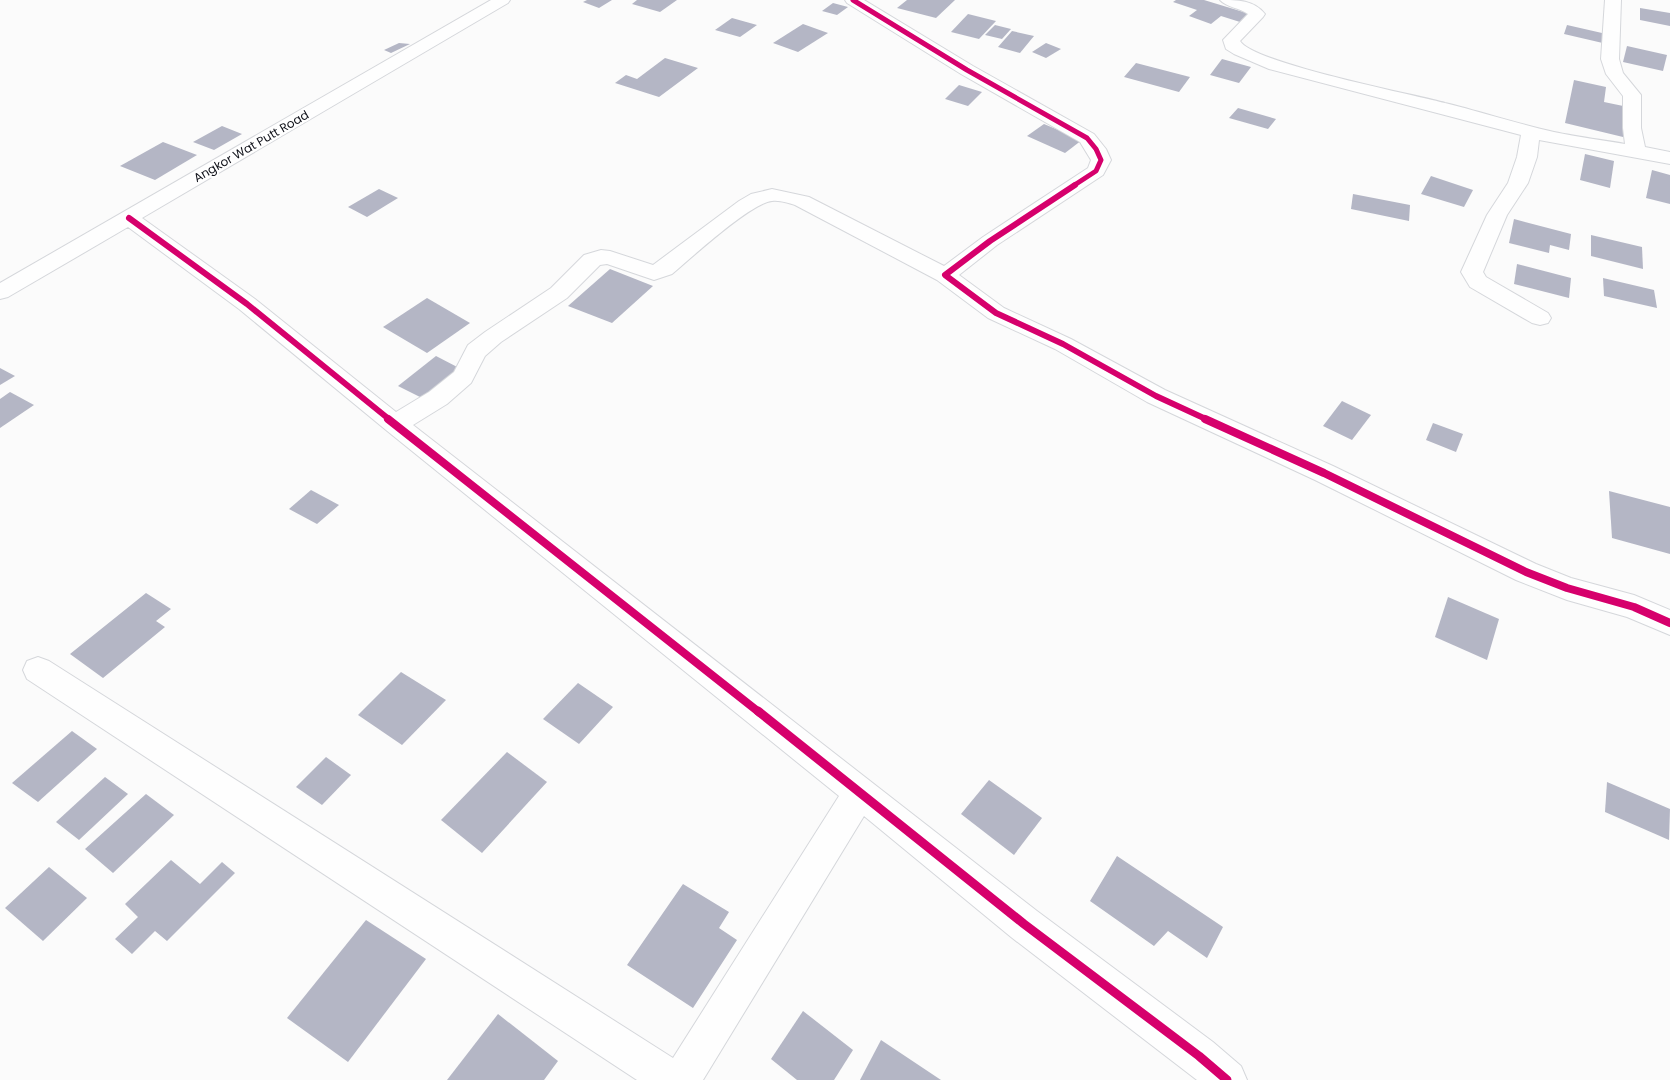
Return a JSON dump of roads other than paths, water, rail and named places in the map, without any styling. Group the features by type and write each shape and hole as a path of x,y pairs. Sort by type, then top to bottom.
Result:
{"street":[{"name":"Angkor Wat Putt Road","path":"0,292 502,0"},
{"path":"853,0 968,70 1087,138 1096,149 1101,160 1096,171 990,240 945,275"},
{"path":"1228,0 1245,5 1257,14 1231,40 1232,45 1238,50 1300,72 1531,132 1556,138 1636,150 1670,158"},
{"path":"1613,0 1610,59 1615,74 1632,95 1632,128 1636,150"},
{"path":"1531,132 1527,157 1518,183 1497,216 1472,272 1478,282 1540,318"},
{"path":"395,424 438,398 463,377 476,351 493,336 559,293 592,260 601,257 610,258 654,273 664,269 735,212 756,198 768,195 786,196 802,201 945,275 996,313 1063,344 1156,396 1324,474 1526,572 1567,588 1634,607 1670,623"},
{"path":"129,218 247,304 1024,924 1176,1038 1228,1080"},
{"path":"38,670 672,1080"},
{"path":"681,1080 860,792"}]}
